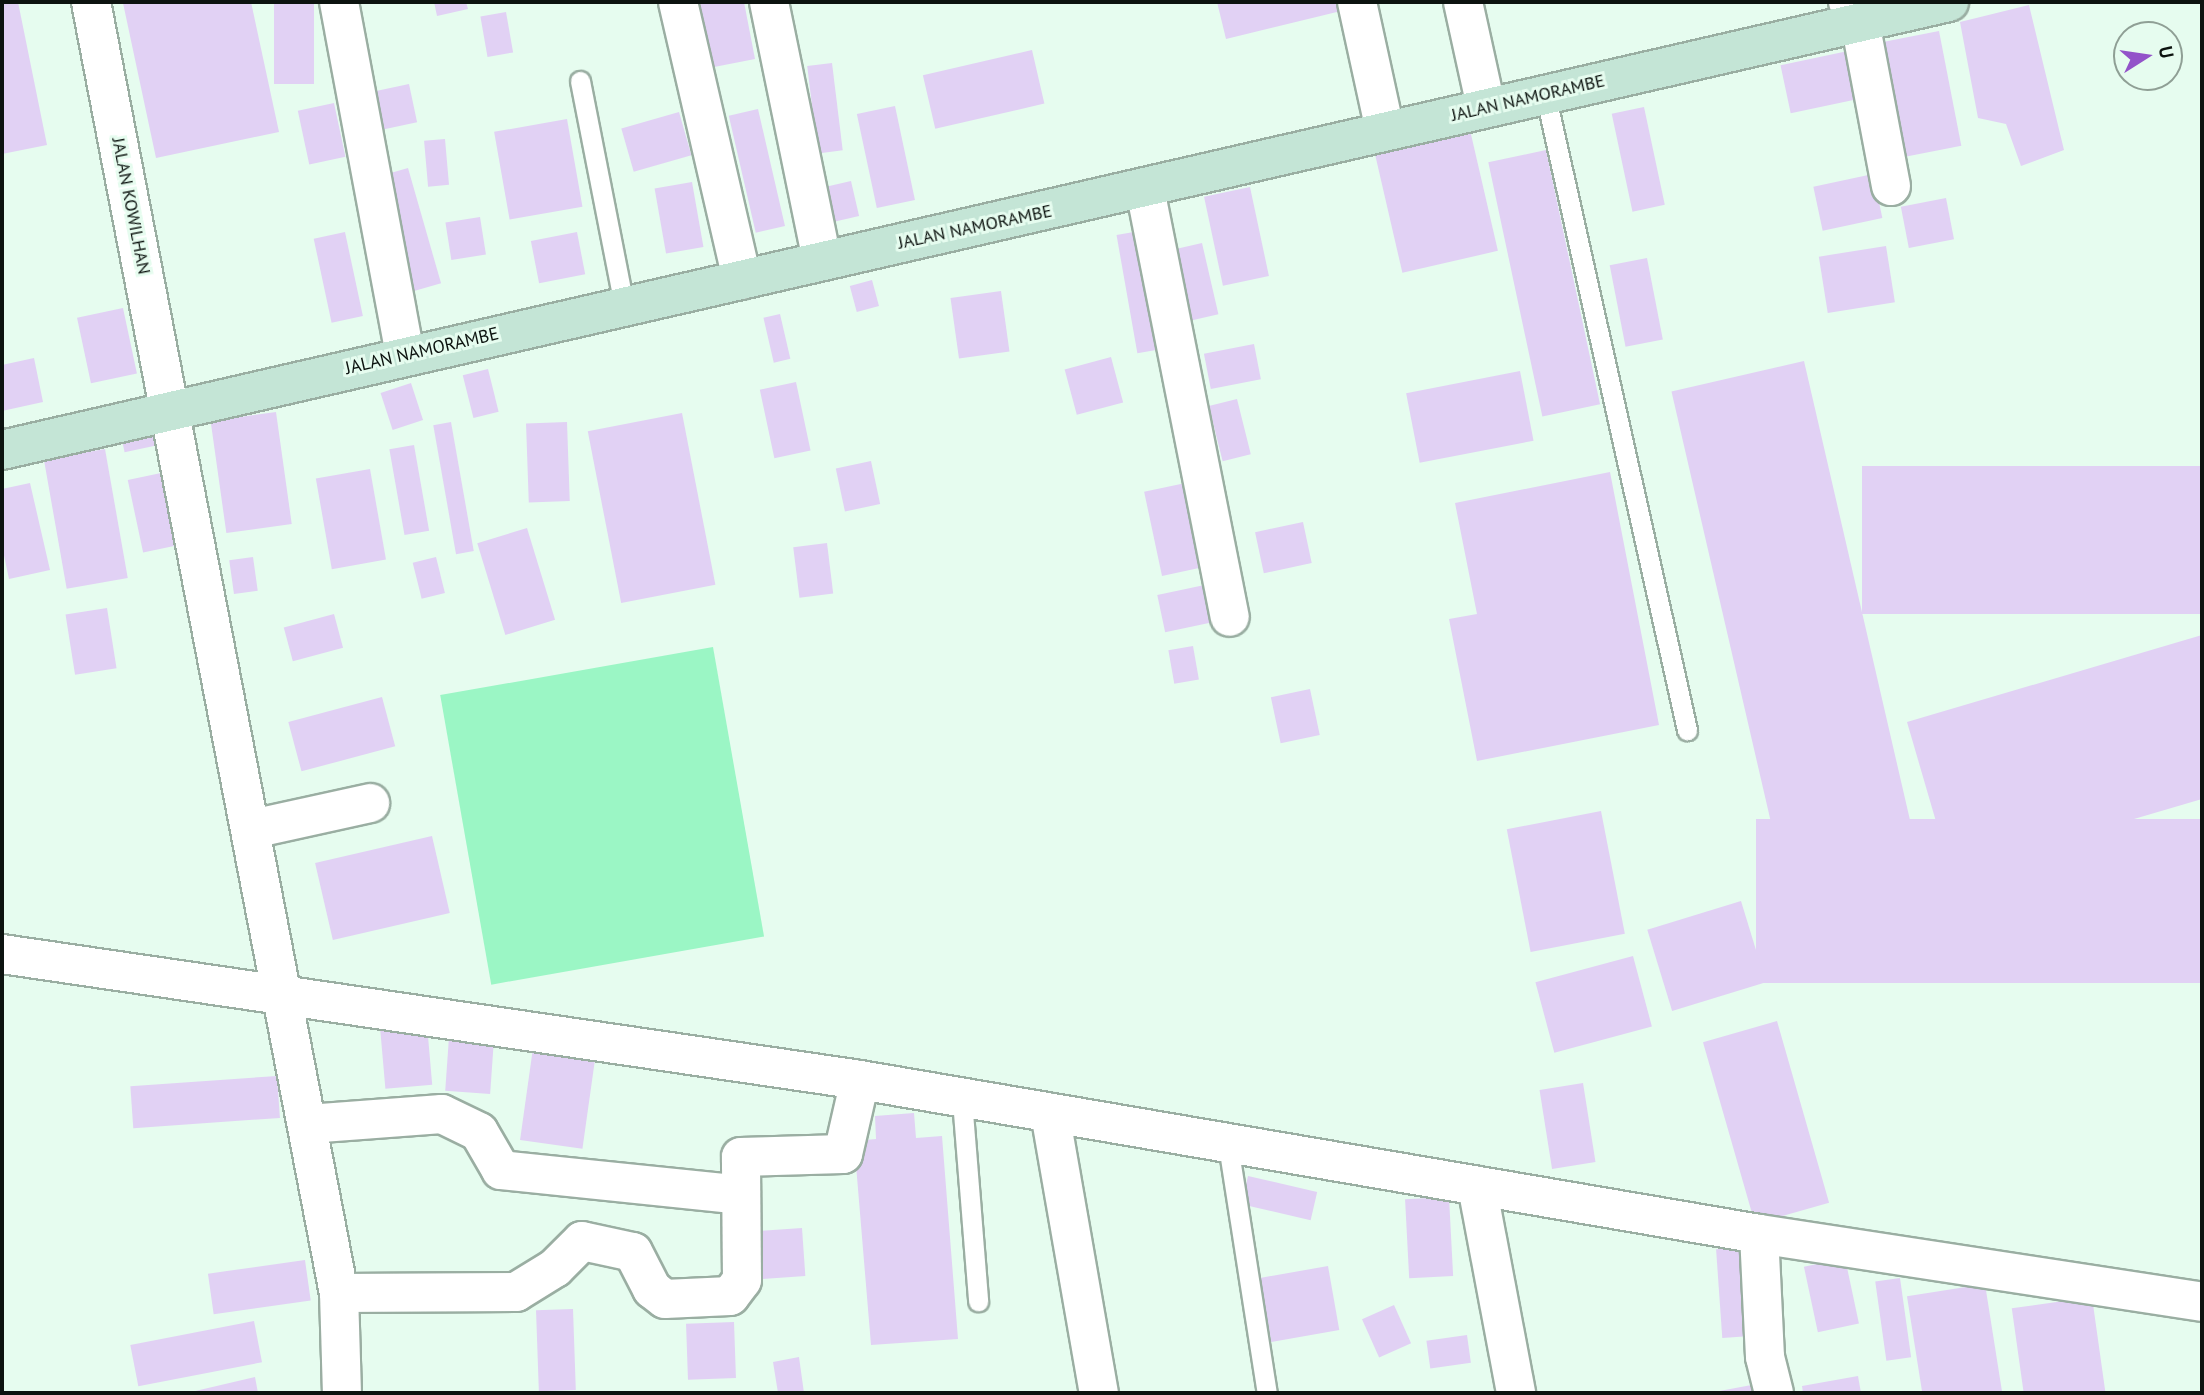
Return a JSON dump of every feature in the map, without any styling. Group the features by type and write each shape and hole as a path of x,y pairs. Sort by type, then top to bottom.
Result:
{"main road":[{"name":"JALAN NAMORAMBE","path":"2,450 405,354 1145,189 1545,93 1854,12 1949,2"}],"street":[{"name":"JALAN KOWILHAN","path":"91,2 340,1293 342,1393"},
{"path":"339,2 405,354"},
{"path":"678,2 742,281"},
{"path":"769,2 822,261"},
{"path":"1357,2 1385,130"},
{"path":"1463,2 1486,107"},
{"path":"1854,12 1891,186"},
{"path":"1145,189 1230,617"},
{"path":"251,829 370,803"},
{"path":"2,954 860,1080 962,1100 1759,1234 2202,1302"},
{"path":"340,1293 516,1292 555,1268 582,1241 633,1252 657,1296 730,1296 742,1279 741,1157 749,1153 845,1151 860,1080"},
{"path":"1050,1113 1099,1393"},
{"path":"308,1124 442,1114 479,1132 501,1170 741,1195"},
{"path":"1477,1186 1516,1393"},
{"path":"1759,1234 1765,1357 1774,1393"}],"lane":[{"path":"580,81 624,306"},
{"path":"1545,93 1688,730"},
{"path":"962,1100 978,1301"},
{"path":"1228,1145 1267,1393"}],"green space":[{"path":"713,647 764,937 491,985 440,695"}],"building":[{"path":"2,2 18,2 47,145 2,154"},
{"path":"251,2 279,132 156,158 123,3"},
{"path":"274,2 314,2 314,84 274,84"},
{"path":"434,2 466,2 468,9 437,16"},
{"path":"697,2 744,2 755,59 709,68"},
{"path":"1217,2 1339,2 1341,11 1226,39"},
{"path":"2029,5 2064,150 2021,166 2006,124 1978,118 1960,22"},
{"path":"506,12 513,52 488,57 480,17"},
{"path":"1939,31 1961,146 1901,157 1879,43"},
{"path":"1032,50 1044,104 935,129 923,75"},
{"path":"1848,51 1858,99 1791,113 1781,65"},
{"path":"832,63 843,150 818,153 807,66"},
{"path":"409,84 417,122 382,130 374,91"},
{"path":"334,103 345,157 309,164 298,111"},
{"path":"895,106 915,200 877,208 857,114"},
{"path":"1644,107 1665,205 1633,212 1612,114"},
{"path":"758,109 785,226 756,233 729,116"},
{"path":"679,112 691,155 634,172 621,129"},
{"path":"567,119 582,207 510,219 494,132"},
{"path":"1470,130 1498,251 1402,273 1375,152"},
{"path":"445,139 449,185 428,187 424,141"},
{"path":"1546,150 1600,404 1542,417 1488,162"},
{"path":"408,168 441,283 413,291 380,176"},
{"path":"1873,174 1882,218 1823,231 1813,187"},
{"path":"851,181 859,216 830,223 822,188"},
{"path":"692,182 703,247 666,254 655,189"},
{"path":"1250,187 1269,276 1223,286 1204,197"},
{"path":"1946,198 1954,239 1909,248 1901,207"},
{"path":"480,217 486,255 451,260 445,222"},
{"path":"1151,229 1172,347 1137,353 1117,235"},
{"path":"345,232 363,316 332,323 314,239"},
{"path":"577,232 585,274 539,283 531,241"},
{"path":"1202,243 1218,314 1181,323 1165,252"},
{"path":"1886,246 1895,302 1828,313 1819,257"},
{"path":"1647,258 1663,339 1626,347 1610,265"},
{"path":"872,280 879,306 857,312 850,286"},
{"path":"1001,291 1009,351 959,359 950,298"},
{"path":"123,308 137,374 91,383 77,318"},
{"path":"780,314 790,359 774,363 763,318"},
{"path":"1254,344 1261,379 1211,389 1204,354"},
{"path":"1111,357 1123,402 1077,415 1065,369"},
{"path":"34,358 43,402 2,411 2,365"},
{"path":"1804,361 1922,871 1789,901 1671,392"},
{"path":"488,369 499,412 473,418 463,375"},
{"path":"1520,371 1534,441 1420,463 1406,393"},
{"path":"796,382 811,450 774,458 760,390"},
{"path":"411,383 423,420 393,430 381,393"},
{"path":"1237,399 1251,454 1223,461 1209,406"},
{"path":"276,412 292,524 226,533 211,421"},
{"path":"682,413 715,585 621,603 588,431"},
{"path":"451,422 474,551 456,554 433,425"},
{"path":"567,422 570,501 529,502 526,423"},
{"path":"152,432 155,446 125,452 122,438"},
{"path":"414,445 429,531 404,535 389,449"},
{"path":"105,449 128,578 67,589 44,460"},
{"path":"871,461 880,504 845,512 836,468"},
{"path":"1862,466 2202,466 2202,614 1862,614"},
{"path":"370,469 386,560 332,569 316,479"},
{"path":"1610,472 1659,725 1477,761 1449,619 1477,614 1455,503"},
{"path":"161,473 176,545 143,552 128,480"},
{"path":"1195,481 1213,565 1162,576 1144,492"},
{"path":"30,483 50,570 9,579 2,546 2,489"},
{"path":"1303,522 1312,563 1264,573 1255,532"},
{"path":"527,528 555,620 505,635 477,543"},
{"path":"827,543 833,594 799,598 793,547"},
{"path":"253,557 258,591 234,594 229,560"},
{"path":"436,557 445,593 422,599 413,563"},
{"path":"1214,583 1222,620 1165,632 1157,595"},
{"path":"107,608 117,668 75,675 66,615"},
{"path":"334,614 343,648 293,661 284,627"},
{"path":"2202,635 2202,799 1951,873 1907,722"},
{"path":"1193,646 1199,679 1174,684 1168,650"},
{"path":"1310,689 1320,735 1281,743 1271,697"},
{"path":"382,697 395,746 302,771 288,722"},
{"path":"1601,811 1625,934 1531,952 1507,829"},
{"path":"1756,819 2202,819 2202,983 1756,983"},
{"path":"432,836 450,913 333,940 315,863"},
{"path":"1741,901 1766,982 1672,1011 1647,930"},
{"path":"1633,956 1652,1027 1554,1053 1535,982"},
{"path":"1777,1021 1829,1203 1755,1224 1703,1042"},
{"path":"427,1025 432,1085 385,1089 380,1029"},
{"path":"449,1037 494,1040 490,1094 445,1091"},
{"path":"533,1048 595,1057 582,1149 520,1140"},
{"path":"277,1076 280,1118 133,1128 130,1086"},
{"path":"1583,1083 1596,1162 1552,1169 1540,1090"},
{"path":"914,1113 916,1138 942,1136 958,1339 871,1345 854,1141 876,1139 875,1116"},
{"path":"1248,1176 1317,1192 1311,1220 1241,1204"},
{"path":"1449,1197 1453,1276 1409,1278 1405,1199"},
{"path":"802,1228 805,1276 762,1279 759,1231"},
{"path":"1748,1247 1754,1336 1722,1338 1716,1249"},
{"path":"1845,1258 1859,1324 1818,1332 1804,1267"},
{"path":"305,1260 311,1301 214,1314 208,1274"},
{"path":"1328,1266 1339,1330 1271,1342 1260,1278"},
{"path":"1900,1278 1911,1357 1886,1361 1875,1281"},
{"path":"1985,1284 2002,1393 1922,1393 1907,1296"},
{"path":"2092,1297 2105,1393 2024,1393 2012,1308"},
{"path":"1394,1305 1411,1343 1379,1358 1362,1319"},
{"path":"573,1309 576,1390 539,1391 536,1310"},
{"path":"254,1321 262,1362 138,1386 130,1345"},
{"path":"734,1322 736,1378 688,1380 686,1324"},
{"path":"1467,1335 1471,1363 1430,1368 1426,1341"},
{"path":"799,1357 804,1393 778,1393 773,1362"},
{"path":"1858,1376 1861,1393 1803,1393 1802,1386"},
{"path":"255,1377 258,1393 191,1393 191,1392"},
{"path":"1757,1384 1759,1393 1714,1393 1714,1392"}]}
